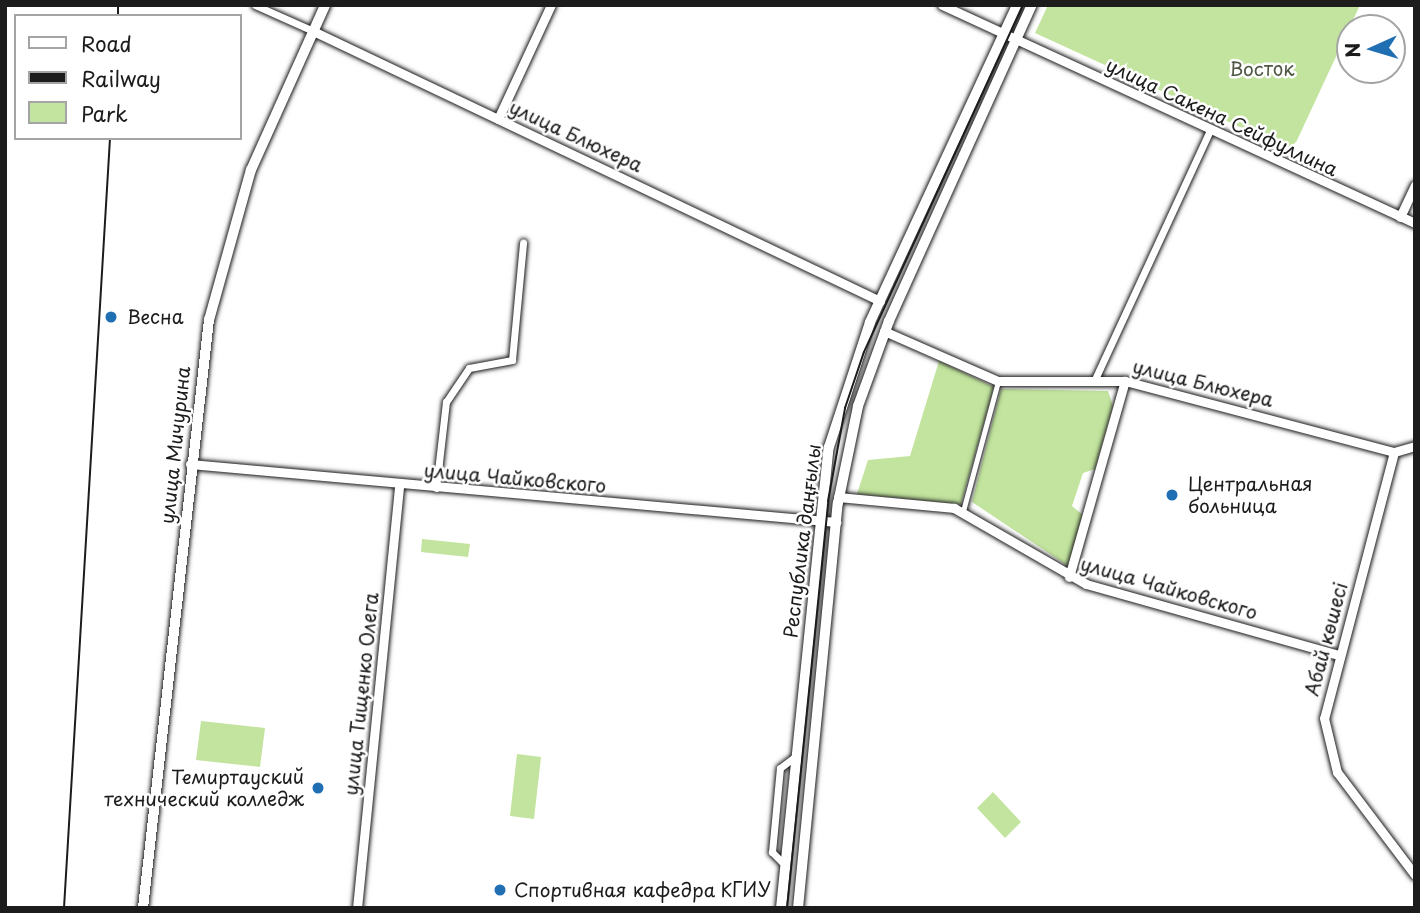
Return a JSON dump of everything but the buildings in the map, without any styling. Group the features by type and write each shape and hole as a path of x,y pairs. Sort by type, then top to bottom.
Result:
{"main road":[{"name":"улица Мичурина","path":"143,908 190,464 223,260 251,170 325,5"},
{"name":"Республика даңғылы","path":"781,908 819,520 842,395 880,301 1017,5"},
{"name":"Республика даңғылы","path":"798,908 838,497 858,406 884,331 1032,5"}],"street":[{"name":"улица Блюхера","path":"256,5 880,301"},
{"path":"498,118 551,5"},
{"path":"942,5 1003,33"},
{"name":"улица Сакена Сейфуллина","path":"1003,33 1209,132 1415,223"},
{"path":"1095,379 1209,132"},
{"path":"1400,217 1415,185"},
{"path":"436,488 446,402 470,368 512,360 523,243"},
{"name":"улица Блюхера","path":"884,331 998,381 1125,381 1394,452"},
{"path":"963,511 998,381"},
{"path":"1069,578 1125,381"},
{"path":"1394,452 1415,446"},
{"name":"Абай көшесі","path":"1394,452 1324,718 1330,755 1357,804 1415,875"},
{"name":"улица Чайковского","path":"190,464 399,485 836,522"},
{"name":"улица Тищенко Олега","path":"357,908 399,485"},
{"name":"улица Чайковского","path":"838,497 963,511 1069,578 1339,655"}],"green space":[{"name":"Восток","path":"1048,5 1360,5 1356,14 1336,14 1336,57 1292,151 1035,33"},
{"path":"939,361 994,387 961,504 857,494 868,460 910,456"},
{"path":"1001,389 1108,391 1113,406 1095,469 1083,473 1072,506 1083,515 1068,566 972,502"},
{"path":"422,539 470,544 468,557 421,552"},
{"path":"201,721 265,728 260,767 196,760"},
{"path":"517,754 541,757 534,819 510,816"},
{"path":"993,792 1021,822 1005,838 977,808"}],"tram line":[{"path":"787,908 828,501 845,408 864,352 1023,5"}],"railway":[{"path":"118,5 118,14"},
{"path":"64,908 110,140"}],"place":[{"name":"Весна","path":"111,317"},
{"name":"Центральная больница","path":"1172,495"},
{"name":"Темиртауский технический колледж","path":"318,788"},
{"name":"Спортивная кафедра КГИУ","path":"500,890"}]}
